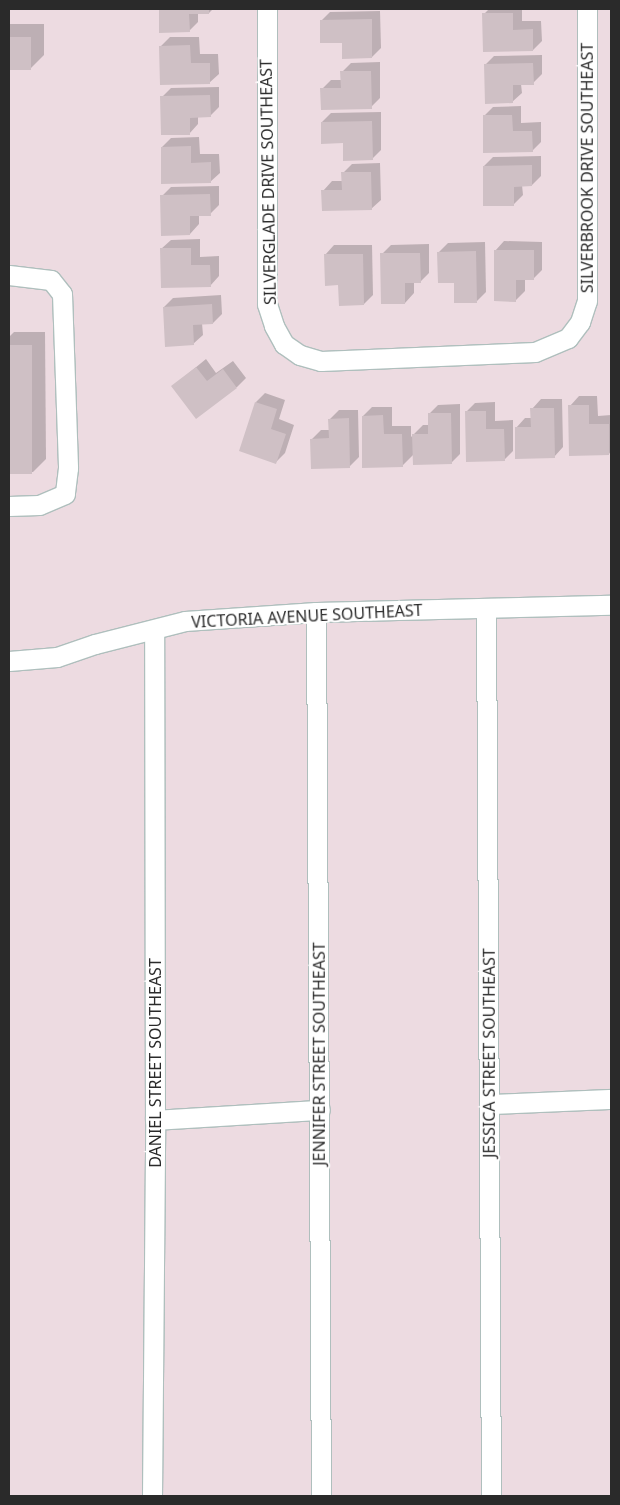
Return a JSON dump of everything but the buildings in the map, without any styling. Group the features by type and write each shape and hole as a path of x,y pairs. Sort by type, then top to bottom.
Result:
{"street":[{"name":"SILVERGLADE DRIVE SOUTHEAST","path":"267,9 267,304 274,326 284,344 300,355 322,362 437,356"},
{"name":"SILVERBROOK DRIVE SOUTHEAST","path":"437,356 535,352 568,338 580,322 587,301 587,9"},
{"path":"9,275 51,280 62,294 68,468 65,494 39,505 9,506"},
{"name":"VICTORIA AVENUE SOUTHEAST","path":"9,661 57,657 95,644 185,621 316,612 611,605"},
{"name":"JESSICA STREET SOUTHEAST","path":"486,609 491,1496"},
{"name":"JENNIFER STREET SOUTHEAST","path":"316,612 321,1496"},
{"name":"DANIEL STREET SOUTHEAST","path":"152,1496 155,1120 154,630"},
{"path":"490,1104 611,1099"},
{"path":"155,1120 320,1110"}]}
